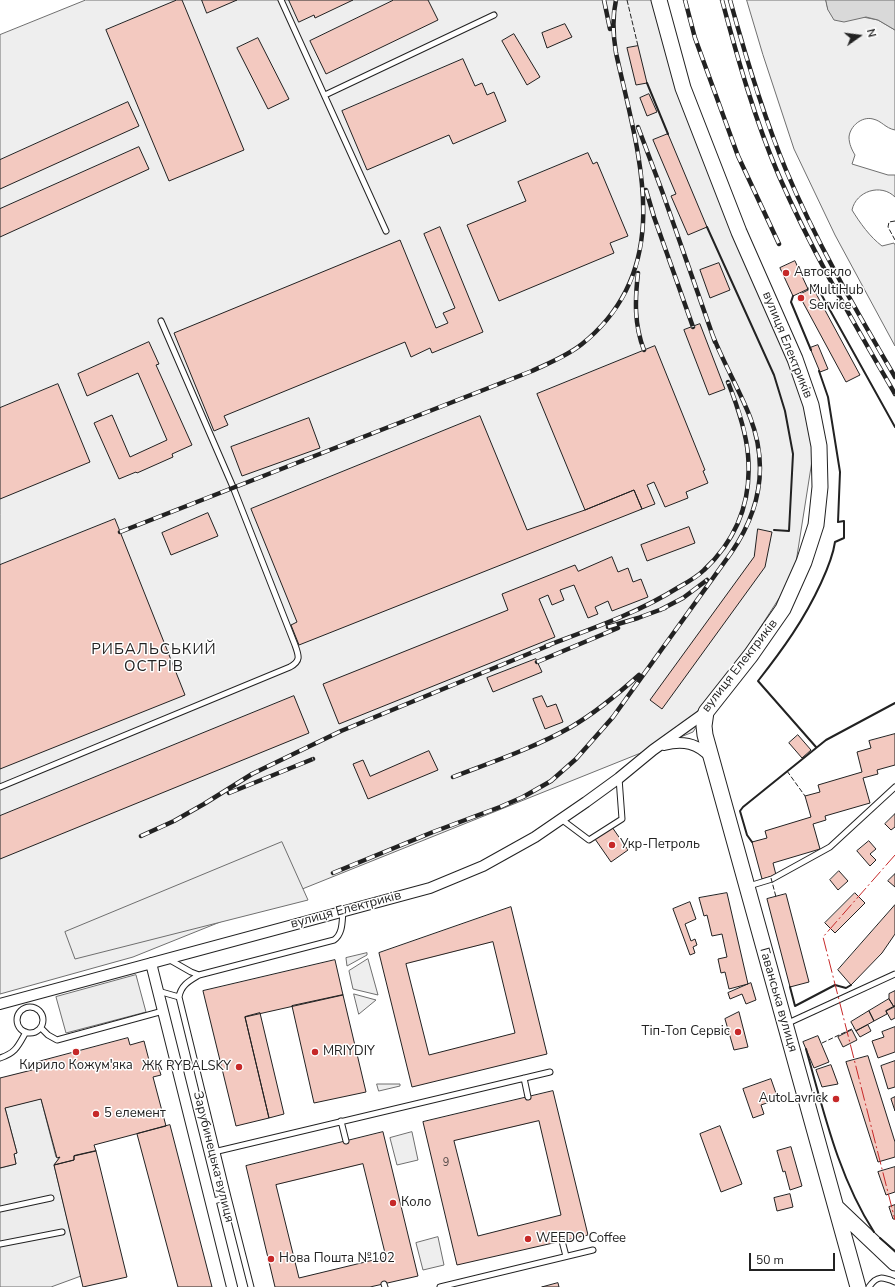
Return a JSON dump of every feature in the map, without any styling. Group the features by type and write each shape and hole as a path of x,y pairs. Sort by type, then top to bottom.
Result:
{"street":[{"name":"вулиця Електриків","path":"0,1004 430,888 483,866 535,837 619,778 658,746 706,712 751,654 783,609 804,562 816,525 820,487 819,446 811,405 798,366 739,232 683,88 659,0"},
{"name":"Гаванська вулиця","path":"706,712 704,726 705,735 858,1287"},
{"path":"658,746 672,743 689,743 700,748 712,759"},
{"name":"Зарубинецька вулиця","path":"151,963 232,1287"},
{"path":"837,1208 895,1263"}],"lane":[{"path":"281,0 386,231"},
{"path":"325,95 494,14"},
{"path":"0,786 290,667 298,660 295,645 233,487 161,321"},
{"path":"561,819 589,840 622,819 619,778"},
{"path":"747,887 772,879 830,847 895,787"},
{"path":"251,1287 179,997 180,990 185,984 199,975 334,940 338,937 342,928 343,911"},
{"path":"168,958 191,972 199,975"},
{"path":"785,1024 895,974"},
{"path":"158,991 179,997"},
{"path":"24,997 26,1008"},
{"path":"32,1007 36,1009 43,1017 41,1028 32,1033 22,1030 18,1020 19,1015 26,1008 32,1007"},
{"path":"41,1028 48,1035 57,1040 163,1011"},
{"path":"0,1058 11,1054 16,1050 26,1032"},
{"path":"218,1151 550,1072"},
{"path":"524,1078 528,1097"},
{"path":"341,1121 346,1141"},
{"path":"210,1202 228,1197"},
{"path":"0,1209 51,1198"},
{"path":"0,1244 62,1232"},
{"path":"562,1240 566,1256"},
{"path":"440,1287 593,1250"},
{"path":"869,1287 876,1279 883,1277 895,1282"}],"shaded area":[{"path":"86,0 651,0 817,429 794,575 693,732 133,957 0,994 0,35"},
{"path":"747,0 826,0 828,10 878,20 895,30 895,130 879,121 869,118 861,120 857,123 852,129 849,137 850,144 855,155 852,164 888,175 895,175 895,197 883,190 870,191 858,198 854,203 852,210 866,230 882,246 894,243 895,245 895,346 835,235 794,149 763,55"},
{"path":"826,0 895,0 895,30 878,20 866,17 844,22 834,20 828,10"},
{"path":"282,842 308,900 75,959 65,932"},
{"path":"367,953 367,955 347,966 346,958"},
{"path":"368,959 378,995 353,989 349,971"},
{"path":"136,975 146,1012 66,1033 56,997"},
{"path":"354,994 376,1000 359,1014"},
{"path":"377,1084 400,1084 400,1086 379,1091"},
{"path":"41,1099 56,1157 60,1157 54,1165 81,1276 51,1287 0,1287 0,1168 16,1164 14,1154 17,1153 5,1108"},
{"path":"412,1132 418,1160 397,1165 390,1138"},
{"path":"438,1237 444,1265 423,1270 416,1243"}],"building":[{"path":"177,0 182,0 244,150 169,181 106,30"},
{"path":"202,0 237,0 207,13"},
{"path":"289,0 353,0 315,18 314,15 299,22"},
{"path":"394,0 428,0 438,20 326,74 310,41"},
{"path":"565,24 572,37 547,48 542,33"},
{"path":"514,34 540,77 527,85 502,41"},
{"path":"258,38 289,99 268,109 237,48"},
{"path":"638,46 647,83 636,85 627,48"},
{"path":"463,59 475,86 482,83 487,95 494,92 506,121 453,144 449,135 367,170 342,111"},
{"path":"649,94 657,112 647,116 640,98"},
{"path":"128,102 139,126 0,189 0,160"},
{"path":"668,134 707,227 688,235 671,196 676,194 653,140"},
{"path":"139,147 149,169 0,237 0,209"},
{"path":"588,153 593,164 597,162 628,236 610,243 614,253 499,301 467,225 526,201 518,182"},
{"path":"440,227 483,332 432,353 430,348 411,357 405,342 224,416 228,425 214,431 174,333 400,240 436,328 448,323 443,313 455,308 424,234"},
{"path":"795,261 808,289 793,296 780,268"},
{"path":"719,263 730,290 710,298 700,270"},
{"path":"813,288 860,375 846,382 799,295"},
{"path":"700,324 725,389 709,395 684,330"},
{"path":"149,342 159,364 156,365 192,445 172,454 173,457 137,473 136,472 119,479 94,423 112,415 130,457 167,440 138,373 87,396 78,374"},
{"path":"818,345 828,369 820,372 810,348"},
{"path":"655,346 705,470 703,471 708,483 686,492 688,498 665,507 654,482 647,485 655,504 642,509 634,490 585,510 537,394"},
{"path":"58,384 90,462 0,499 0,408"},
{"path":"480,416 527,530 585,510 634,490 642,509 299,645 291,625 297,622 251,509"},
{"path":"309,418 320,448 242,476 231,447"},
{"path":"208,513 218,536 171,555 162,533"},
{"path":"115,519 185,695 0,769 0,565"},
{"path":"689,527 695,543 647,561 641,545"},
{"path":"758,529 772,532 765,567 662,709 650,700 754,557"},
{"path":"612,557 618,572 628,568 633,582 641,579 648,597 612,611 608,601 595,607 598,614 588,618 574,585 560,590 564,600 552,605 548,595 539,599 555,637 339,724 323,684 508,610 502,594 575,565 578,571"},
{"path":"536,659 542,672 493,692 487,678"},
{"path":"294,696 309,733 0,859 0,816"},
{"path":"542,696 547,707 556,704 563,722 545,729 533,699"},
{"path":"895,734 895,765 877,770 878,774 863,778 870,803 825,816 826,820 813,824 820,849 773,863 776,875 762,879 752,842 767,838 765,831 811,817 805,796 820,792 818,785 862,772 857,752 871,748 869,741"},
{"path":"798,735 811,750 802,758 789,743"},
{"path":"429,751 438,770 368,799 353,764 363,760 370,776"},
{"path":"895,814 895,827 891,830 885,824"},
{"name":"Укр-Петроль","path":"612,827 628,850 611,862 595,839"},
{"path":"869,841 876,849 870,854 876,860 870,866 857,851"},
{"path":"839,871 848,881 838,890 830,880"},
{"path":"895,874 895,887 888,881"},
{"path":"727,893 748,984 729,989 725,972 721,973 718,959 727,957 722,934 712,936 707,915 704,916 699,898"},
{"path":"855,893 865,903 835,933 825,923"},
{"path":"786,894 809,982 790,987 767,899"},
{"path":"690,902 696,919 685,924 691,941 695,939 697,945 693,947 695,953 690,955 673,909"},
{"path":"895,905 895,934 882,953 851,985 838,970"},
{"path":"511,907 547,1054 412,1087 379,953","holes":["493,942 515,1033 429,1055 406,964"]},
{"name":"ЖК RYBALSKY","path":"335,960 343,995 245,1017 269,1118 236,1126 203,991"},
{"path":"751,983 756,1000 746,1004 742,994 730,999 728,993"},
{"path":"895,991 894,1007 889,999 889,994"},
{"name":"MRIYDIY","path":"343,995 366,1092 314,1103 292,1006"},
{"path":"889,999 894,1007 886,1011 887,1014 874,1021 869,1011"},
{"path":"895,1006 895,1018 891,1020 886,1011"},
{"path":"869,1011 874,1021 856,1031 851,1022"},
{"path":"739,1012 748,1047 734,1050 725,1019"},
{"path":"260,1013 284,1114 269,1118 245,1017"},
{"path":"868,1025 871,1031 860,1037 856,1031"},
{"path":"895,1027 895,1052 878,1058 872,1041 884,1037 882,1032"},
{"path":"852,1030 857,1040 843,1047 838,1037"},
{"path":"818,1036 829,1062 814,1068 803,1042"},
{"path":"128,1038 130,1045 144,1041 150,1064 157,1062 161,1075 153,1077 166,1126 94,1145 96,1151 74,1156 74,1160 54,1165 60,1157 57,1158 41,1099 5,1108 17,1153 14,1154 16,1164 0,1168 0,1078 36,1069 34,1063"},
{"path":"868,1056 895,1142 895,1157 878,1162 846,1062"},
{"path":"895,1061 895,1087 888,1089 881,1066"},
{"path":"831,1065 838,1084 822,1087 816,1070"},
{"path":"771,1079 778,1099 761,1105 764,1114 753,1118 743,1089"},
{"path":"553,1091 588,1235 457,1265 423,1122","holes":["539,1121 561,1215 478,1236 454,1141"]},
{"path":"895,1097 895,1111 891,1099"},
{"path":"170,1125 212,1287 178,1287 137,1134"},
{"path":"720,1126 742,1184 721,1192 700,1134"},
{"path":"383,1132 418,1276 370,1287 275,1287 246,1166","holes":["363,1164 386,1257 299,1278 276,1185"]},
{"path":"791,1147 802,1186 790,1190 785,1171 783,1172 777,1151"},
{"path":"96,1151 127,1277 83,1287 54,1165 74,1160 74,1156"},
{"path":"895,1167 895,1192 886,1195 878,1172"},
{"path":"790,1194 793,1207 777,1211 774,1198"},
{"path":"895,1205 895,1219 893,1219 889,1207"},
{"path":"558,1283 559,1287 542,1287"}],"railway":[{"path":"604,0 610,29"},
{"path":"120,532 532,371 558,359 582,344 612,313 631,280 641,244 643,207 640,169 615,46 613,20 616,0"},
{"path":"685,0 695,38 738,156 779,244"},
{"path":"722,0 748,90 762,133 779,176 819,260 895,394"},
{"path":"730,0 762,107 786,170 823,249 895,377"},
{"path":"638,127 715,342"},
{"path":"646,190 693,327"},
{"path":"638,273 636,312 638,331 644,350"},
{"path":"333,873 433,832 500,807 523,797 551,781 576,759 613,717 731,553 749,521 755,504 760,470 759,453 756,435 750,417 713,336"},
{"path":"546,646 631,613 663,596 698,575 716,558 725,545 740,518 745,503 749,472 747,446 743,427 728,382"},
{"path":"660,610 683,598 707,580"},
{"path":"608,627 665,608"},
{"path":"537,662 618,628"},
{"path":"141,836 174,821 252,774 341,731 550,645"},
{"path":"453,777 557,735 589,716 639,675"},
{"path":"229,793 313,759"}],"fence":[{"path":"627,0 638,46"},
{"path":"895,221 889,222 888,227 895,240"},
{"path":"787,771 805,796"},
{"path":"771,878 776,897"},
{"path":"822,1043 854,1028"}],"wall":[{"path":"647,83 668,134"},
{"path":"707,227 774,375 785,411 793,454 789,531 774,530"},
{"path":"808,289 816,285 895,427"},
{"path":"793,296 791,302 811,350"},
{"path":"816,747 758,681 784,646 814,597 831,558 835,542 844,538 844,521 838,522 840,472 828,397 819,371"},
{"path":"752,842 747,835 740,811 743,807 826,740 895,703"},
{"path":"790,987 795,1006 835,985 846,988 851,985"},
{"path":"806,1049 841,1166 861,1211 874,1232"},
{"path":"880,1238 895,1251"}],"power":[{"path":"895,855 823,937 895,1220"}],"place":[{"name":"Автоскло","path":"786,273"},
{"name":"MultiHub Service","path":"801,298"},
{"name":"Укр-Петроль","path":"612,845"},
{"name":"Тіп-Топ Сервіс","path":"738,1032"},
{"name":"Кирило Кожум'яка","path":"76,1052"},
{"name":"MRIYDIY","path":"315,1052"},
{"name":"ЖК RYBALSKY","path":"239,1067"},
{"name":"AutoLavrick","path":"836,1099"},
{"name":"5 елемент","path":"96,1114"},
{"name":"Коло","path":"393,1203"},
{"name":"WEEDO Coffee","path":"528,1239"},
{"name":"Нова Пошта №102","path":"271,1259"}],"district":[{"name":"РИБАЛЬСЬКИЙ ОСТРІВ","path":"154,658"}]}
